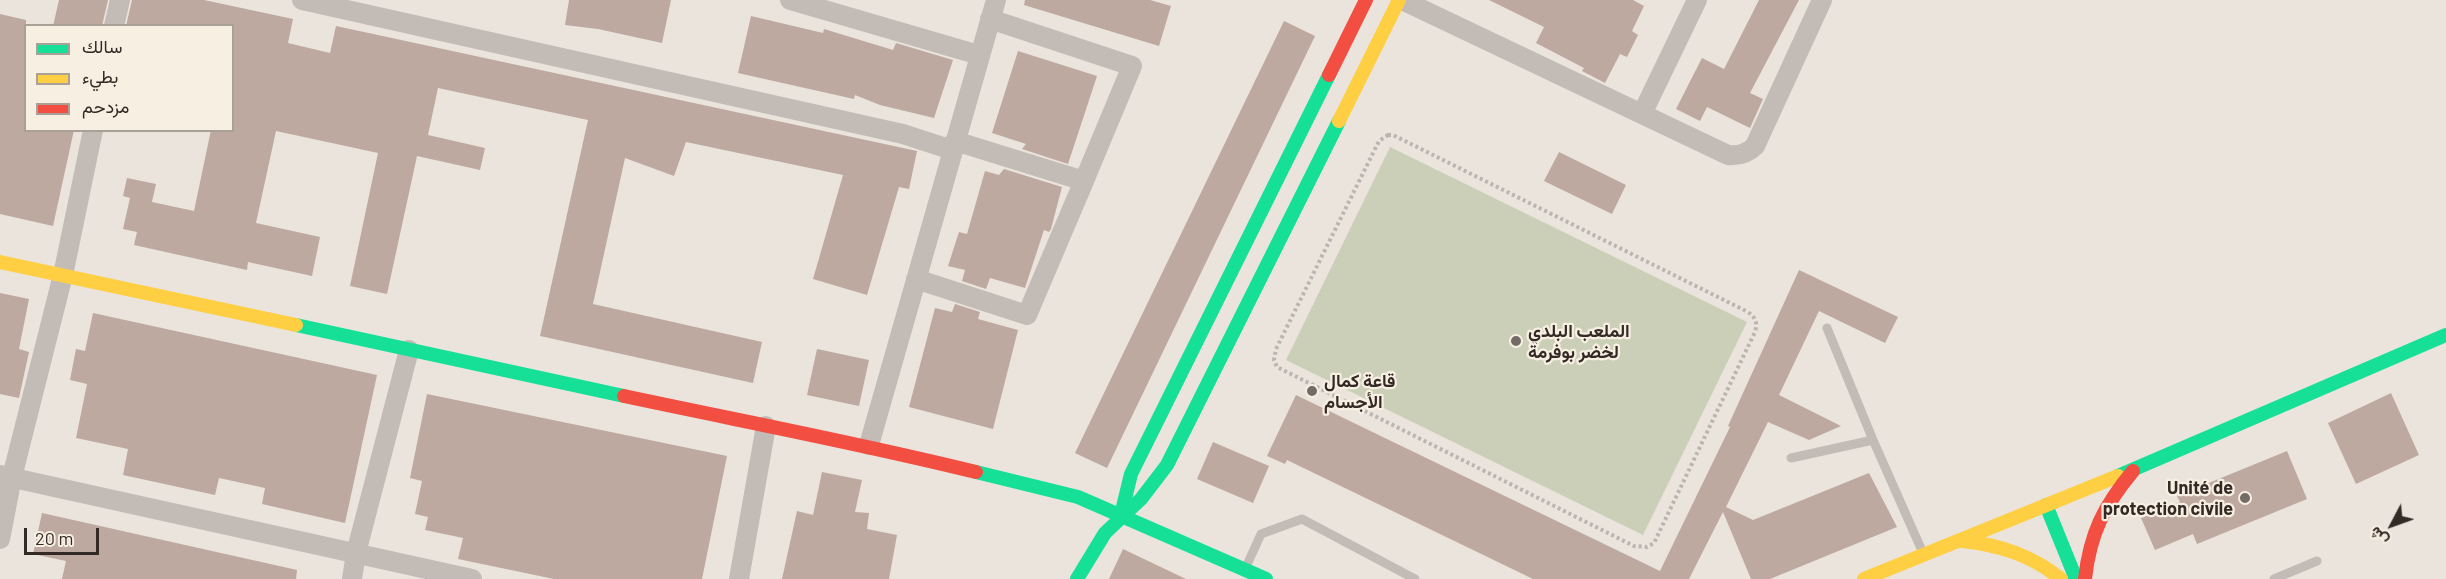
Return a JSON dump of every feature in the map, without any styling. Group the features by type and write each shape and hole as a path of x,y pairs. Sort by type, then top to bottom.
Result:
{"main road":[{"path":"1121,514 1131,474 1366,0"},
{"path":"1077,579 1096,544 1121,514 1139,501 1155,484 1167,465 1401,0"},
{"path":"0,262 766,426 869,445 1078,497 1266,579"},
{"path":"1864,579 2134,470 2446,335"},
{"path":"2085,579 2087,552 2097,521 2114,494 2134,470"},
{"path":"2046,505 2076,579"},
{"path":"1958,541 1990,543 2020,553 2048,568 2061,579"}],"street":[{"path":"114,24 120,0"},
{"path":"302,0 953,145 1084,181"},
{"path":"790,0 979,55"},
{"path":"869,445 996,0"},
{"path":"1401,0 1728,154 1743,154 1750,151 1758,140 1822,0"},
{"path":"1642,114 1697,0"},
{"path":"915,279 1027,315 1132,66 990,19"},
{"path":"0,540 6,476 63,275 93,132"},
{"path":"352,579 356,553 409,350"},
{"path":"739,579 766,426"},
{"path":"6,476 472,579"}],"lane":[{"path":"1827,328 1924,555"},
{"path":"1791,458 1873,440"},
{"path":"1245,569 1261,534 1302,519 1415,579"},
{"path":"2274,579 2317,561"}],"path":[{"path":"1393,135 1754,317 1755,332 1658,536 1654,543 1647,547 1634,546 1277,367 1274,360 1276,349 1379,141 1384,137 1393,135"}],"green space":[{"name":"الملعب البلدي لخضر بوفرمة","path":"1390,147 1747,322 1643,535 1286,360"}],"building":[{"path":"59,0 108,0 102,24 53,24"},
{"path":"132,0 204,0 293,19 288,43 330,53 336,26 917,151 909,189 899,187 867,295 813,279 843,175 686,142 674,176 625,158 593,304 762,342 753,383 540,336 588,120 438,88 428,135 485,148 480,170 417,156 387,294 350,286 378,153 276,131 256,223 320,237 312,276 248,262 247,270 134,245 137,232 123,229 130,198 123,196 127,178 156,184 152,202 194,211 211,132 234,132 234,24 126,24"},
{"path":"569,0 671,0 662,43 598,29 565,25"},
{"path":"1025,0 1150,0 1171,6 1159,46 1024,5"},
{"path":"1489,0 1633,0 1644,6 1632,31 1638,35 1627,57 1620,54 1605,83 1582,71 1584,68 1536,43 1544,27"},
{"path":"1759,0 1799,0 1750,93 1763,99 1750,128 1707,107 1700,121 1676,109 1702,58 1724,69"},
{"path":"0,14 26,20 24,24 24,132 74,132 53,226 0,214"},
{"path":"751,16 823,33 824,29 893,50 896,43 953,60 934,118 880,105 855,95 854,99 738,73"},
{"path":"1284,21 1315,36 1107,468 1075,453"},
{"path":"1018,51 1097,76 1068,164 1022,149 1026,144 992,133"},
{"path":"1559,152 1626,185 1612,214 1544,181"},
{"path":"1004,169 1062,187 1051,229 1049,232 1044,230 1025,288 990,278 986,289 962,281 965,270 948,266 959,232 967,234 985,171 999,175"},
{"path":"1799,270 1898,317 1885,343 1819,311 1779,395 1841,426 1809,440 1768,422 1726,507 1753,520 1869,473 1897,527 1770,579 1751,579 1723,512 1689,579 1533,579 1287,460 1285,464 1267,456 1296,395 1660,571 1730,427 1728,426"},
{"path":"0,293 29,299 19,349 29,352 19,398 0,394"},
{"path":"955,304 980,312 978,319 1018,330 993,429 909,407 935,308 952,312"},
{"path":"93,313 377,375 345,523 262,504 265,488 219,478 215,495 123,475 128,449 76,438 87,384 70,380 76,349 85,351"},
{"path":"817,349 869,360 859,406 807,395"},
{"path":"2391,393 2419,455 2356,484 2328,423"},
{"path":"427,394 727,456 702,579 554,579 458,559 463,538 425,530 428,517 415,514 422,481 410,478"},
{"path":"1213,442 1269,466 1253,503 1197,479"},
{"path":"2287,451 2307,499 2197,544 2193,534 2155,550 2141,518 2180,502 2177,496"},
{"path":"822,472 862,480 855,512 869,513 867,529 897,535 889,579 782,579 797,511 813,515"},
{"path":"42,513 297,570 296,579 62,579 66,561 33,554"},
{"path":"1123,549 1186,579 1109,579"}],"traffic: fast":[{"path":"1121,515 1131,474 1329,75"},
{"path":"1077,579 1105,533 1141,499 1167,465 1339,121"},
{"path":"296,325 624,396"},
{"path":"2118,476 2446,335"},
{"path":"976,472 1078,497 1266,579"},
{"path":"2046,505 2076,579"}],"traffic: slow":[{"path":"1339,121 1399,0"},
{"path":"0,262 296,325"},
{"path":"1864,579 2118,476"},
{"path":"1962,541 2014,552 2027,557 2061,579"}],"traffic: jam":[{"path":"1329,75 1366,0"},
{"path":"624,396 976,472"},
{"path":"2085,579 2087,563 2100,521 2106,508 2133,471"}],"place":[{"name":"الملعب البلدي لخضر بوفرمة","path":"1516,341"},
{"name":"قاعة كمال الأجسام","path":"1312,391"},
{"name":"Unité de protection civile","path":"2245,498"}]}
